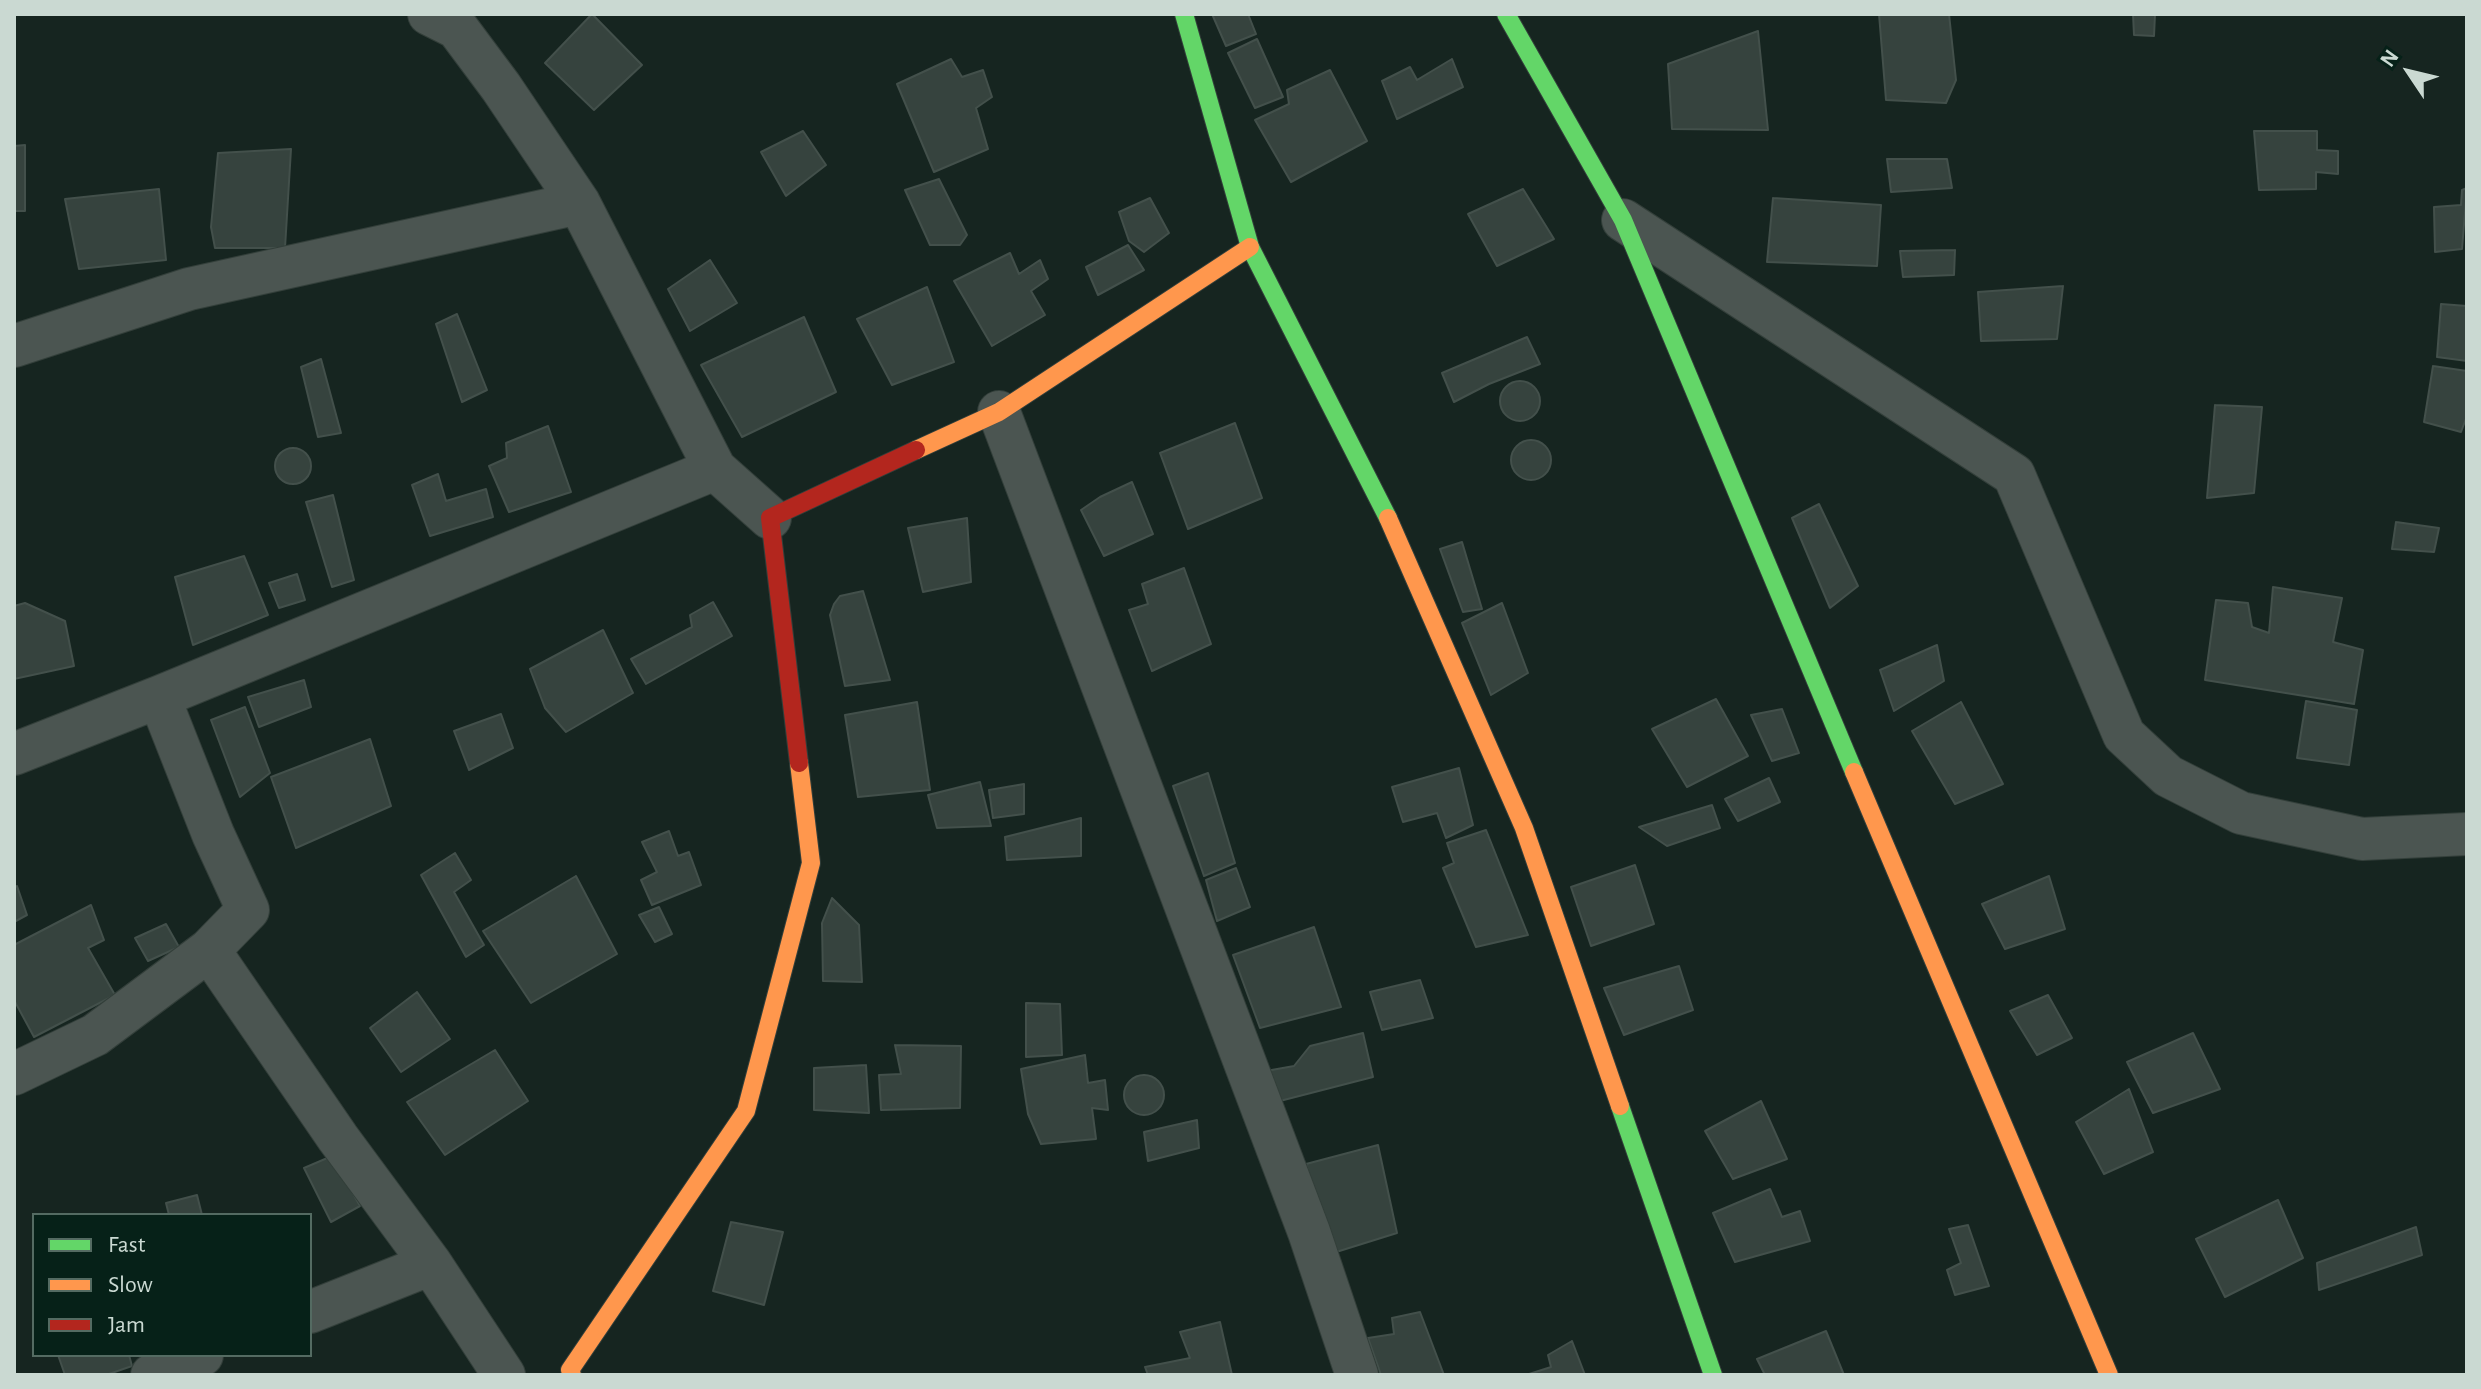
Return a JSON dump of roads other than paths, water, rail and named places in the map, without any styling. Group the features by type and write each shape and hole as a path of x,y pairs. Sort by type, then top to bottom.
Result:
{"street":[{"path":"429,14 457,28 501,87 579,203 715,469 770,518 811,863 746,1111 568,1373"},
{"path":"1184,14 1250,247 1394,530 1524,828 1713,1375"},
{"path":"1506,14 1623,220 2109,1375"},
{"path":"14,346 189,289 579,203"},
{"path":"1623,220 2014,475 2124,735 2168,776 2241,813 2362,839 2467,834"},
{"path":"770,518 999,412 1250,247"},
{"path":"999,412 1309,1232 1357,1375"},
{"path":"14,754 715,469"},
{"path":"14,1074 95,1035 209,950 248,910 213,834 159,697"},
{"path":"209,950 338,1138 431,1264 504,1375"},
{"path":"312,1311 431,1264"},
{"path":"152,1375 197,1357"}]}
